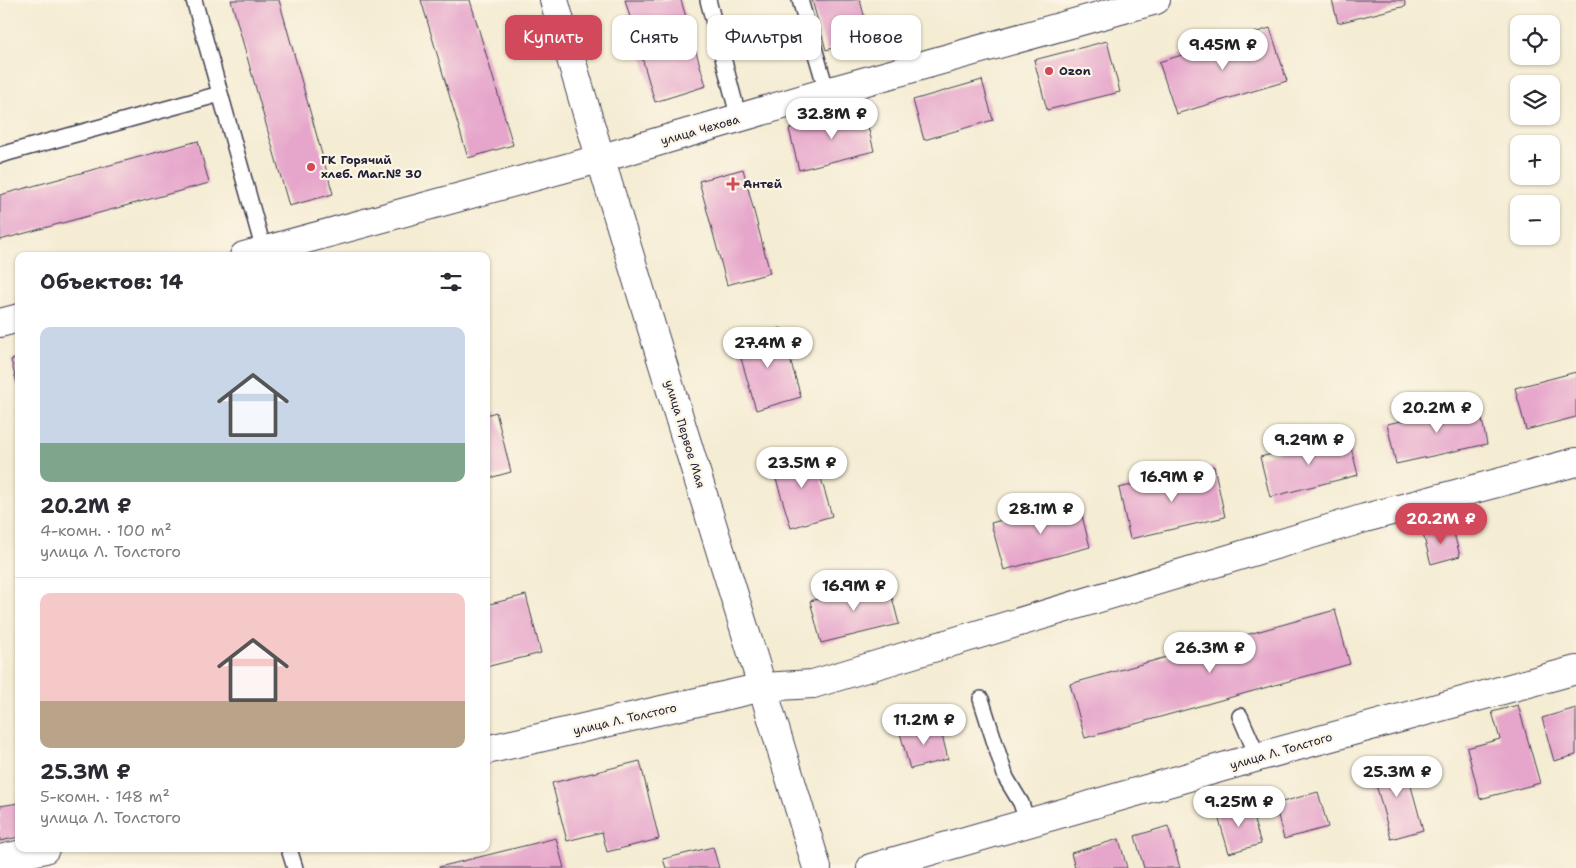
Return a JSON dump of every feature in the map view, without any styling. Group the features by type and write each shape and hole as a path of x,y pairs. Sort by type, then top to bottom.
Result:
{"street":[{"name":"улица Первое Мая","path":"554,0 599,159 764,687 817,868"},
{"name":"улица Чехова","path":"258,252 599,159 827,92 1156,0"},
{"path":"0,323 15,319"},
{"name":"улица Л. Толстого","path":"490,749 764,687 813,684 1366,518 1576,462"},
{"name":"улица Л. Толстого","path":"871,868 1258,757 1576,670"},
{"path":"0,859 32,852"}],"lane":[{"path":"194,0 220,94 254,252"},
{"path":"708,0 739,119"},
{"path":"800,0 827,92"},
{"path":"0,156 220,94"},
{"path":"981,698 1006,778 1022,803 1028,824"},
{"path":"1240,716 1258,757"},
{"path":"290,852 295,868"}],"building":[{"path":"231,0 279,0 333,194 289,206"},
{"path":"421,0 470,0 513,145 468,158"},
{"path":"625,0 681,0 685,15 629,15"},
{"path":"812,0 860,0 864,15 831,15 831,49 826,50 821,32 821,15 816,15"},
{"path":"1332,0 1404,0 1406,6 1338,23"},
{"path":"1270,28 1287,81 1176,114 1159,62"},
{"path":"1107,41 1120,92 1047,110 1034,60"},
{"path":"697,55 706,86 655,102 643,60 697,60"},
{"path":"982,80 993,120 924,140 913,100"},
{"path":"864,110 874,151 799,170 789,129"},
{"path":"198,141 209,183 0,240 0,195"},
{"path":"743,169 770,273 727,285 699,181"},
{"path":"781,328 801,397 756,410 736,341"},
{"path":"15,358 15,376 11,360"},
{"path":"1576,372 1576,417 1526,430 1515,388"},
{"path":"1479,405 1487,444 1396,464 1387,424"},
{"path":"496,412 511,472 490,478 490,414"},
{"path":"1348,435 1358,475 1270,497 1260,457"},
{"path":"813,451 832,516 791,528 771,463"},
{"path":"1214,466 1225,517 1130,539 1119,488"},
{"path":"1078,500 1090,547 1004,570 991,523"},
{"path":"1452,526 1460,556 1431,564 1423,534"},
{"path":"888,582 899,624 821,643 810,601"},
{"path":"526,595 541,653 490,666 490,604"},
{"path":"1335,610 1350,664 1085,738 1070,684"},
{"path":"1518,705 1540,783 1480,799 1467,748 1500,739 1492,712"},
{"path":"1576,708 1576,755 1554,761 1542,718"},
{"path":"939,723 948,759 910,769 900,733"},
{"path":"1403,757 1423,830 1391,839 1371,766"},
{"path":"640,761 659,839 607,852 602,832 567,841 552,783"},
{"path":"1318,792 1328,827 1284,839 1275,804"},
{"path":"15,804 15,838 0,841 0,806"},
{"path":"1249,804 1261,844 1229,853 1217,813"},
{"path":"1168,826 1180,868 1144,868 1135,836"},
{"path":"556,838 564,868 439,868 439,867"},
{"path":"1119,839 1127,868 1075,868 1071,853"},
{"path":"713,847 719,868 666,868 663,859"}],"place":[{"name":"Ozon","path":"1049,71"},
{"name":"ГК Горячий хлеб. Маг.№ 30","path":"311,167"},
{"name":"Антей","path":"733,184"}]}
